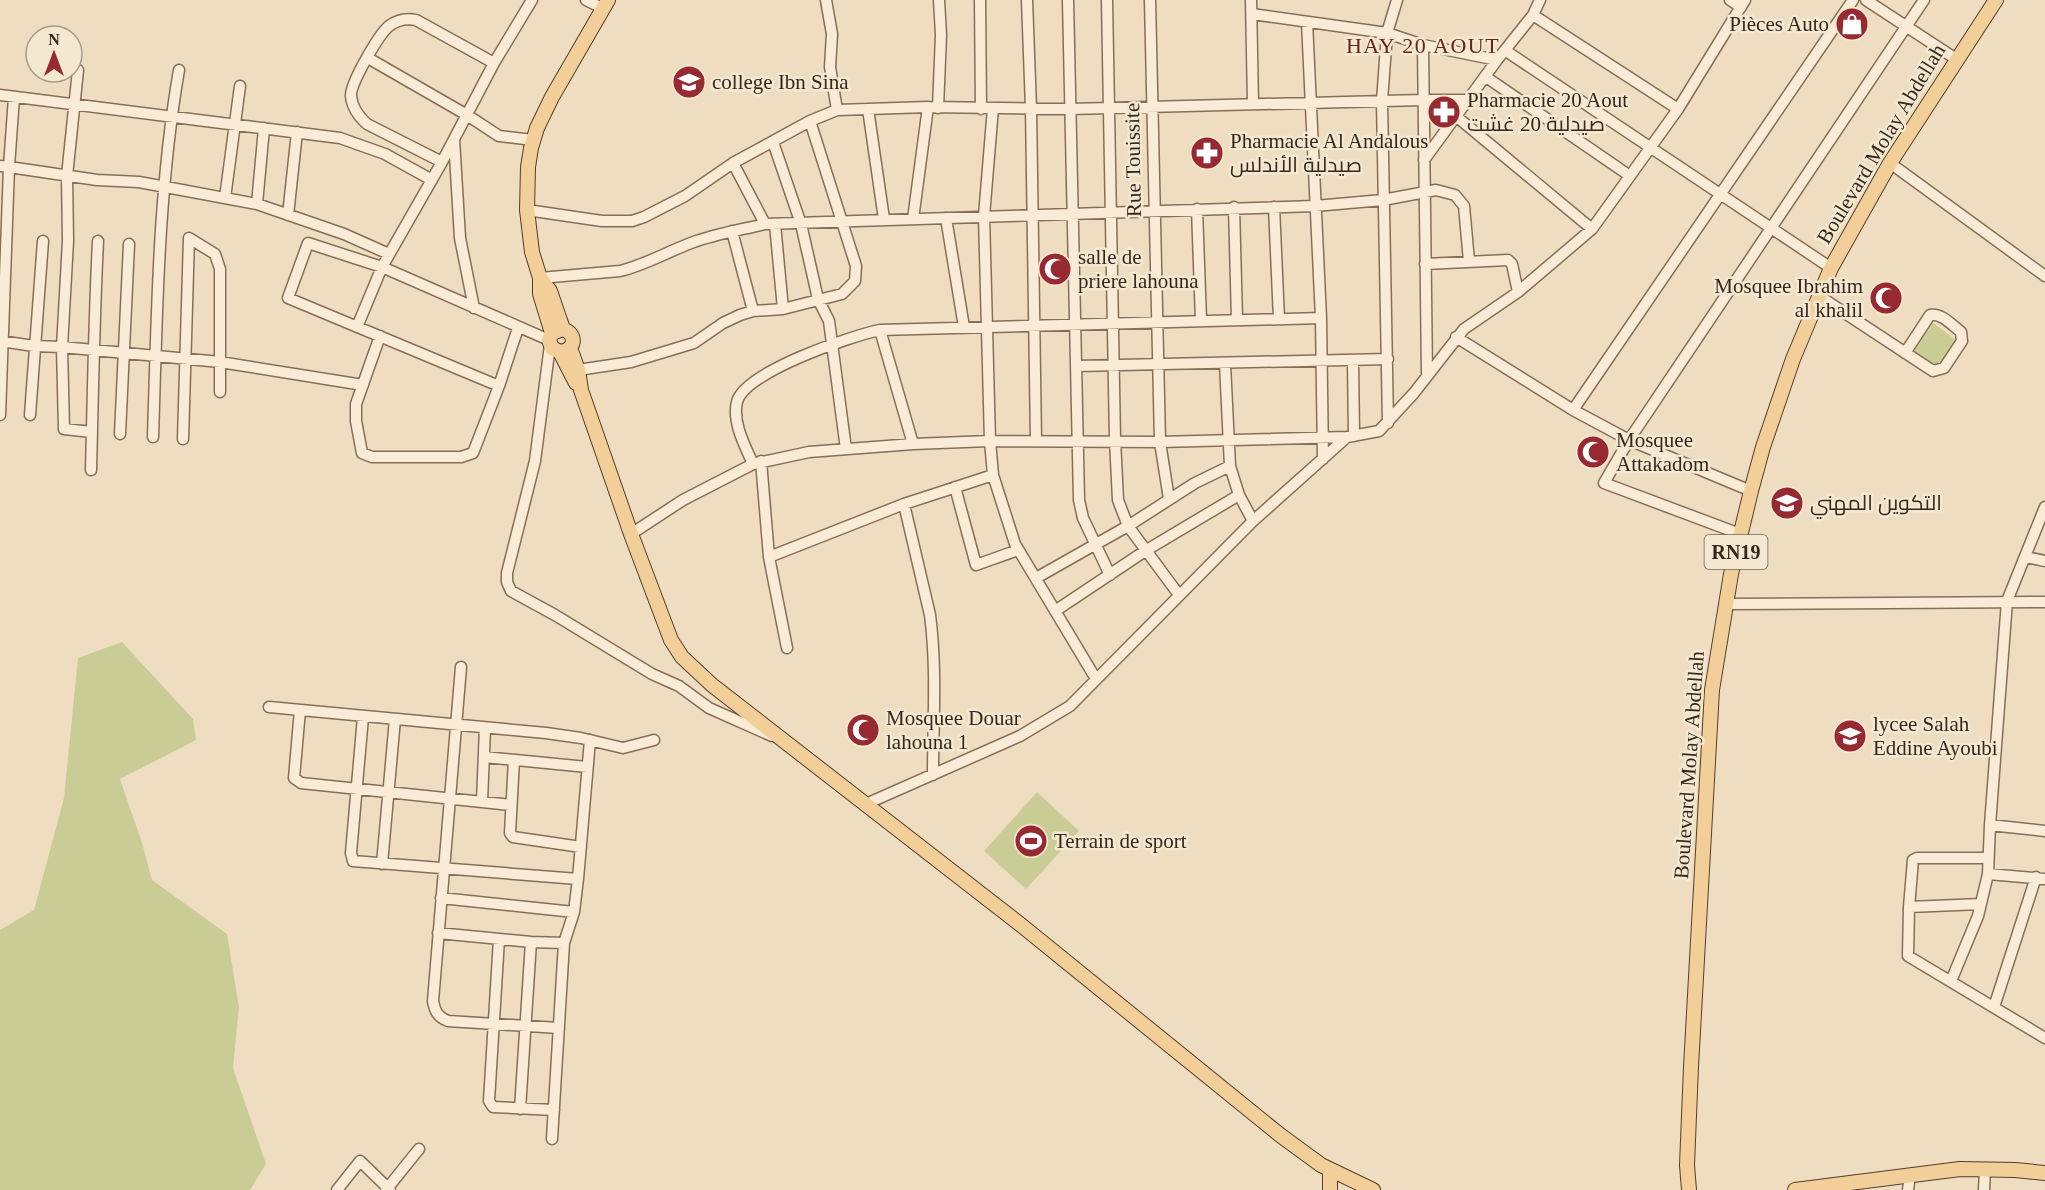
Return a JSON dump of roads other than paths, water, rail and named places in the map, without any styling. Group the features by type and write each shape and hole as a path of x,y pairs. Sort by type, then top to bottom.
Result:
{"main road":[{"name":"Boulevard Molay Abdellah","path":"1687,1165 1712,690 1725,604 1751,491 1776,408 1831,268 1890,163 1996,0"},
{"path":"581,390 570,374 557,341 550,291 540,278 532,252 527,210 528,167 533,140 552,97 606,4"},
{"path":"557,341 578,370 581,390 631,534 664,623 681,657 712,685 1124,1007 1280,1136 1330,1170 1373,1190"},
{"name":"RN19","path":"1680,1190 1687,1165"},
{"name":"RN19","path":"1687,1165 1689,1190"},
{"path":"1795,1190 1960,1169 2045,1173"},
{"path":"1330,1170 1330,1190"}],"street":[{"path":"357,327 381,267 442,162 494,63 532,0"},
{"path":"586,0 606,4"},
{"path":"826,0 832,34 830,67 837,110"},
{"path":"913,219 933,107 941,35 939,0"},
{"path":"980,0 981,109"},
{"path":"1027,0 1036,441"},
{"path":"1068,0 1081,511 1110,575"},
{"path":"1107,0 1118,500 1128,526 1179,595"},
{"name":"Rue Touissite","path":"1150,0 1157,364 1160,442 1169,499"},
{"path":"1251,0 1253,104"},
{"path":"1388,423 1382,101 1387,33 1397,0"},
{"path":"1424,160 1533,15 1540,0"},
{"path":"631,534 683,501 757,463 808,452 990,441 1160,442 1351,437 1379,431 1427,377 1464,329 1518,292 1592,229 1678,109 1743,3 1730,0"},
{"path":"1573,410 1852,0"},
{"path":"1866,0 1956,59"},
{"path":"1740,534 1604,483 1629,441 1924,0"},
{"path":"1252,14 1387,33 1423,45 1497,60"},
{"path":"1533,15 1678,109"},
{"path":"442,162 367,124 360,118 351,94 356,76 390,25 408,18 416,20 494,63"},
{"path":"1307,22 1321,318 1323,459"},
{"path":"1423,45 1427,377"},
{"path":"1506,51 1831,268"},
{"path":"368,58 499,136 533,140"},
{"path":"153,437 164,187 171,116 179,70"},
{"path":"1486,77 1630,176"},
{"path":"77,84 67,176 68,241 62,347 64,429 92,432"},
{"path":"225,198 240,86"},
{"path":"0,95 340,138 385,154 432,180"},
{"path":"0,415 4,166 14,97"},
{"path":"527,210 583,219 632,221 658,211 685,196 733,163 837,110 933,107 1071,109 1468,100"},
{"path":"993,108 984,216 990,441 993,475 1018,550 1096,679"},
{"path":"868,109 884,219"},
{"path":"1457,117 1592,229"},
{"path":"578,370 631,362 694,343 723,323 753,311 783,309 842,294 855,281 856,266 844,221 810,122"},
{"path":"257,204 264,128"},
{"path":"288,215 297,132"},
{"path":"454,139 460,238 474,308"},
{"path":"773,142 801,224 818,299 829,321 846,449"},
{"path":"733,163 770,224 783,309"},
{"path":"1890,163 2045,276"},
{"path":"4,166 67,176 139,182 257,204 344,234 389,254"},
{"path":"540,278 633,268 689,243 732,231 770,224 1316,206 1383,200 1436,190 1455,195 1464,206 1469,261"},
{"path":"1234,207 1238,320"},
{"path":"1274,207 1279,319"},
{"path":"1197,209 1201,321"},
{"path":"946,218 964,327"},
{"path":"732,231 753,311"},
{"path":"183,439 189,238 215,254 220,269 220,392"},
{"path":"30,415 43,241"},
{"path":"91,470 98,242"},
{"path":"499,386 288,298 308,243 381,267 518,328 557,341 535,461 507,573 507,582 511,591 652,674 679,686 709,708 788,743"},
{"path":"120,434 129,244"},
{"path":"1425,264 1508,260 1512,264 1518,292"},
{"path":"1819,296 1933,371 1944,368 1963,336 1939,315 1930,315 1905,352"},
{"path":"787,648 769,557 757,463 741,439 736,404 739,396 755,381 795,359 861,334 880,330 1321,318"},
{"path":"380,336 356,404 356,422 362,453 372,458 467,457 473,453 518,328"},
{"path":"880,330 913,444"},
{"path":"1456,337 1573,410 1629,441 1751,491"},
{"path":"2,341 34,346 125,352 220,362 363,385"},
{"path":"1077,366 1388,360"},
{"path":"1351,437 1353,361"},
{"path":"1225,364 1230,466 1239,495 1253,521"},
{"path":"866,804 1020,736 1070,706 1253,521 1351,437"},
{"path":"1036,578 1128,526 1169,499 1230,466"},
{"path":"769,557 904,504 993,475"},
{"path":"955,487 976,565 1018,550"},
{"path":"1055,611 1145,551 1239,495"},
{"path":"904,504 933,632 933,775"},
{"path":"1951,981 1981,904 1988,874 1989,825 2007,601 2045,507"},
{"path":"2026,557 2045,561"},
{"path":"1725,604 2045,602"},
{"path":"461,667 438,933 433,1001 435,1011 439,1017 448,1021 559,1028"},
{"path":"269,707 546,733 623,748 654,740"},
{"path":"300,710 294,778 301,783 511,805"},
{"path":"363,717 352,858 358,862 578,879"},
{"path":"382,864 395,720"},
{"path":"482,801 485,728"},
{"path":"552,1139 564,943 574,912 590,740"},
{"path":"484,757 587,767"},
{"path":"514,760 510,833 513,837 581,847"},
{"path":"1989,825 2045,831"},
{"path":"1988,858 1917,858 1913,860 1908,957 2045,1038"},
{"path":"1988,874 2040,878 1994,1006"},
{"path":"441,898 574,912"},
{"path":"1909,907 1981,904"},
{"path":"438,933 564,943"},
{"path":"499,939 489,1101 493,1107 554,1110"},
{"path":"520,1109 531,942"},
{"path":"336,1190 360,1161 388,1189 419,1149"},
{"path":"1984,1190 1985,1169"},
{"path":"1908,1190 1910,1175"}],"place":[{"name":"Pièces Auto","path":"1852,24"},
{"name":"college Ibn Sina","path":"689,82"},
{"name":"Pharmacie 20 Aout صيدلية 20 غشت","path":"1444,112"},
{"name":"Pharmacie Al Andalous صيدلية الأندلس","path":"1207,153"},
{"name":"salle de priere lahouna","path":"1055,269"},
{"name":"Mosquee Ibrahim al khalil","path":"1886,298"},
{"name":"Mosquee Attakadom","path":"1593,452"},
{"name":"التكوين المهني","path":"1787,503"},
{"name":"Mosquee Douar lahouna 1","path":"863,730"},
{"name":"lycee Salah Eddine Ayoubi","path":"1850,736"},
{"name":"Terrain de sport","path":"1031,841"}],"district":[{"name":"HAY 20 AOUT","path":"1423,45"}]}
